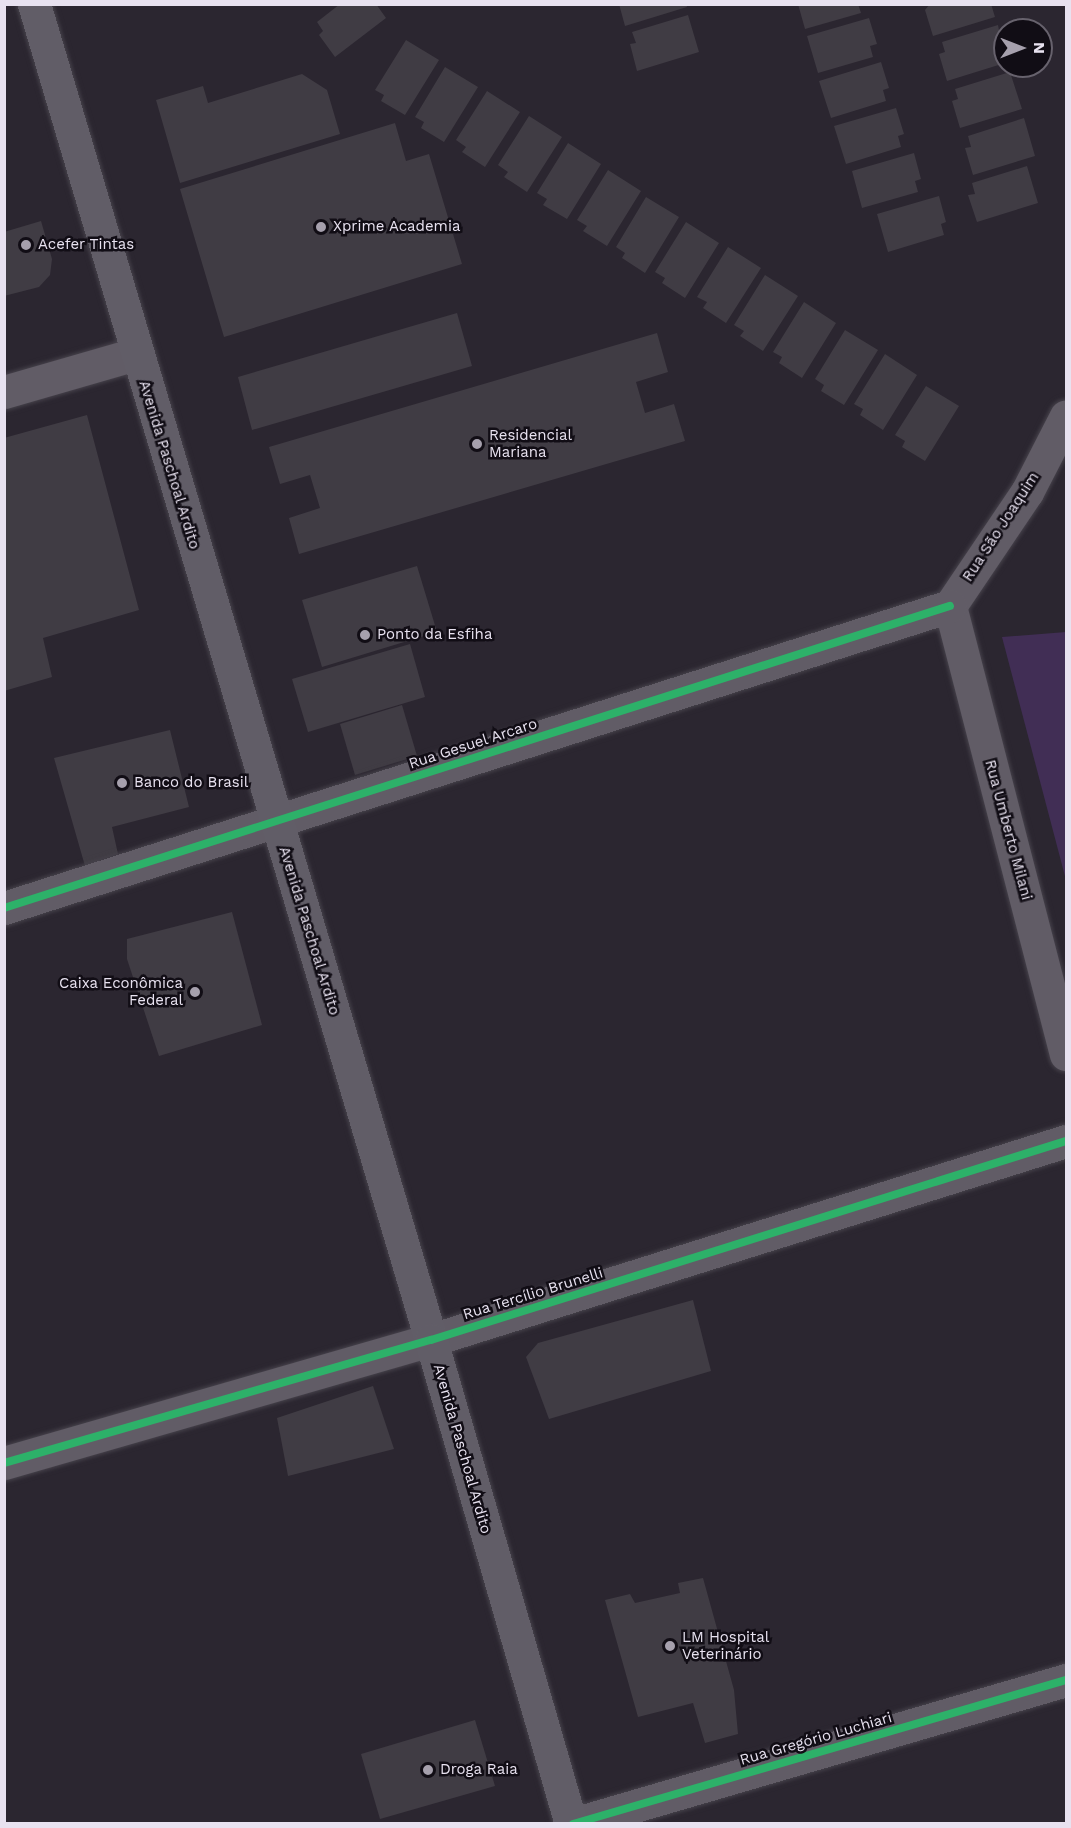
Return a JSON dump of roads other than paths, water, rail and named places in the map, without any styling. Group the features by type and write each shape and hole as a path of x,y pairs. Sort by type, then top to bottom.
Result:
{"main road":[{"name":"Avenida Paschoal Ardito","path":"34,4 136,354 431,1340 572,1824"}],"street":[{"path":"4,392 136,354"},
{"name":"Rua São Joaquim","path":"950,606 1027,492 1066,416"},
{"name":"Rua Gesuel Arcaro","path":"4,909 950,606"},
{"name":"Rua Umberto Milani","path":"950,606 1066,1054"},
{"name":"Rua Tercílio Brunelli","path":"4,1462 431,1340 1066,1141"},
{"name":"Rua Gregório Luchiari","path":"572,1824 1066,1680"}],"place":[{"name":"Xprime Academia","path":"321,227"},
{"name":"Acefer Tintas","path":"26,245"},
{"name":"Residencial Mariana","path":"477,444"},
{"name":"Ponto da Esfiha","path":"365,635"},
{"name":"Banco do Brasil","path":"122,783"},
{"name":"Caixa Econômica Federal","path":"195,992"},
{"name":"LM Hospital Veterinário","path":"670,1646"},
{"name":"Droga Raia","path":"428,1770"}]}
